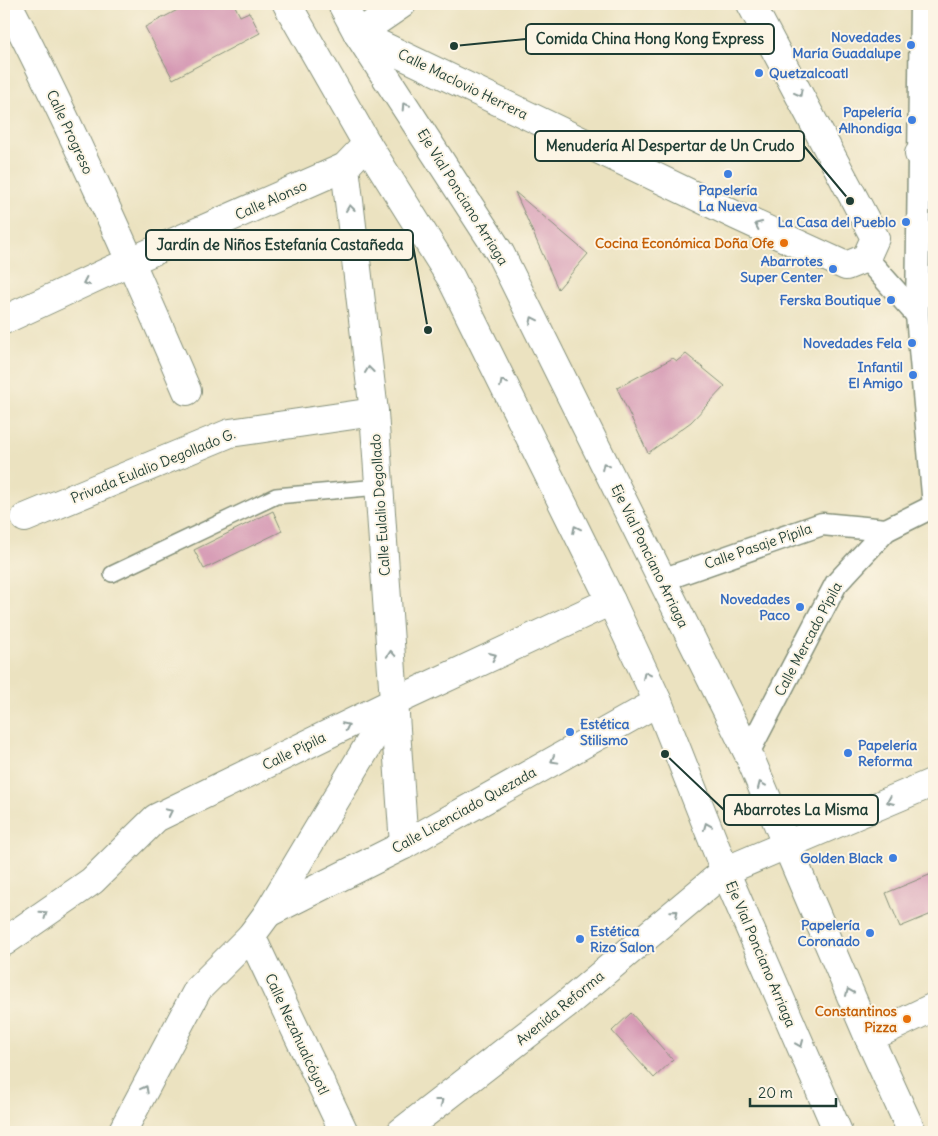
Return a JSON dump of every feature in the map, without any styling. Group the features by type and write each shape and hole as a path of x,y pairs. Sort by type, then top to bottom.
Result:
{"street":[{"name":"Calle Progreso","path":"8,4 30,45 131,261 186,391"},
{"name":"Eje Vial Ponciano Arriaga","path":"287,4 367,144 450,278 611,601 658,702 725,871 838,1132"},
{"name":"Eje Vial Ponciano Arriaga","path":"342,4 358,34 500,253 748,752 869,1038 912,1132"},
{"path":"358,34 402,4"},
{"path":"751,4 875,238 866,258 917,315"},
{"path":"921,4 929,158 917,315 934,506"},
{"name":"Calle Maclovio Herrera","path":"358,34 846,266 866,258"},
{"name":"Calle Alonso","path":"4,320 131,261 345,167 367,144"},
{"name":"Calle Eulalio Degollado","path":"345,167 374,412 404,845"},
{"name":"Privada Eulalio Degollado G.","path":"25,518 230,433 374,412"},
{"name":"Calle Mercado Pípila","path":"748,752 836,584 886,530 934,506"},
{"name":"Calle Pasaje Pípila","path":"662,580 822,524 886,530"},
{"name":"Calle Pípila","path":"4,942 92,881 156,818 394,702 611,601"},
{"name":"Calle Licenciado Quezada","path":"122,1132 198,988 250,936 268,913 394,702"},
{"name":"Calle Licenciado Quezada","path":"268,913 404,845 658,702"},
{"name":"Avenida Reforma","path":"401,1132 565,1005 725,871 934,782"},
{"name":"Calle Nezahualcóyotl","path":"250,936 344,1132"},
{"path":"869,1038 934,1007"}],"lane":[{"path":"112,574 276,496 379,487"}],"building":[{"path":"189,4 234,4 240,16 249,12 260,33 173,79 145,27"},
{"path":"515,192 588,254 558,289"},
{"path":"686,354 725,386 691,422 648,453 617,388 673,358 677,361"},
{"path":"273,511 282,531 204,569 194,550"},
{"path":"934,873 934,913 900,927 886,893"},
{"path":"631,1013 673,1060 654,1078 612,1031"}],"place":[{"name":"Novedades María Guadalupe","path":"911,45"},
{"name":"Comida China Hong Kong Express","path":"454,46"},
{"name":"Quetzalcoatl","path":"759,73"},
{"name":"Papelería Alhondiga","path":"912,120"},
{"name":"Papelería La Nueva","path":"728,174"},
{"name":"Menudería Al Despertar de Un Crudo","path":"850,201"},
{"name":"La Casa del Pueblo","path":"906,222"},
{"name":"Cocina Económica Doña Ofe","path":"784,243"},
{"name":"Abarrotes Super Center","path":"833,269"},
{"name":"Ferska Boutique","path":"891,300"},
{"name":"Jardín de Niños Estefanía Castañeda","path":"428,330"},
{"name":"Novedades Fela","path":"912,343"},
{"name":"Infantil El Amigo","path":"913,375"},
{"name":"Novedades Paco","path":"800,607"},
{"name":"Estética Stilismo","path":"570,732"},
{"name":"Papelería Reforma","path":"848,753"},
{"name":"Abarrotes La Misma","path":"665,754"},
{"name":"Golden Black","path":"893,858"},
{"name":"Papelería Coronado","path":"870,933"},
{"name":"Estética Rizo Salon","path":"580,939"},
{"name":"Constantinos Pizza","path":"907,1019"}]}
